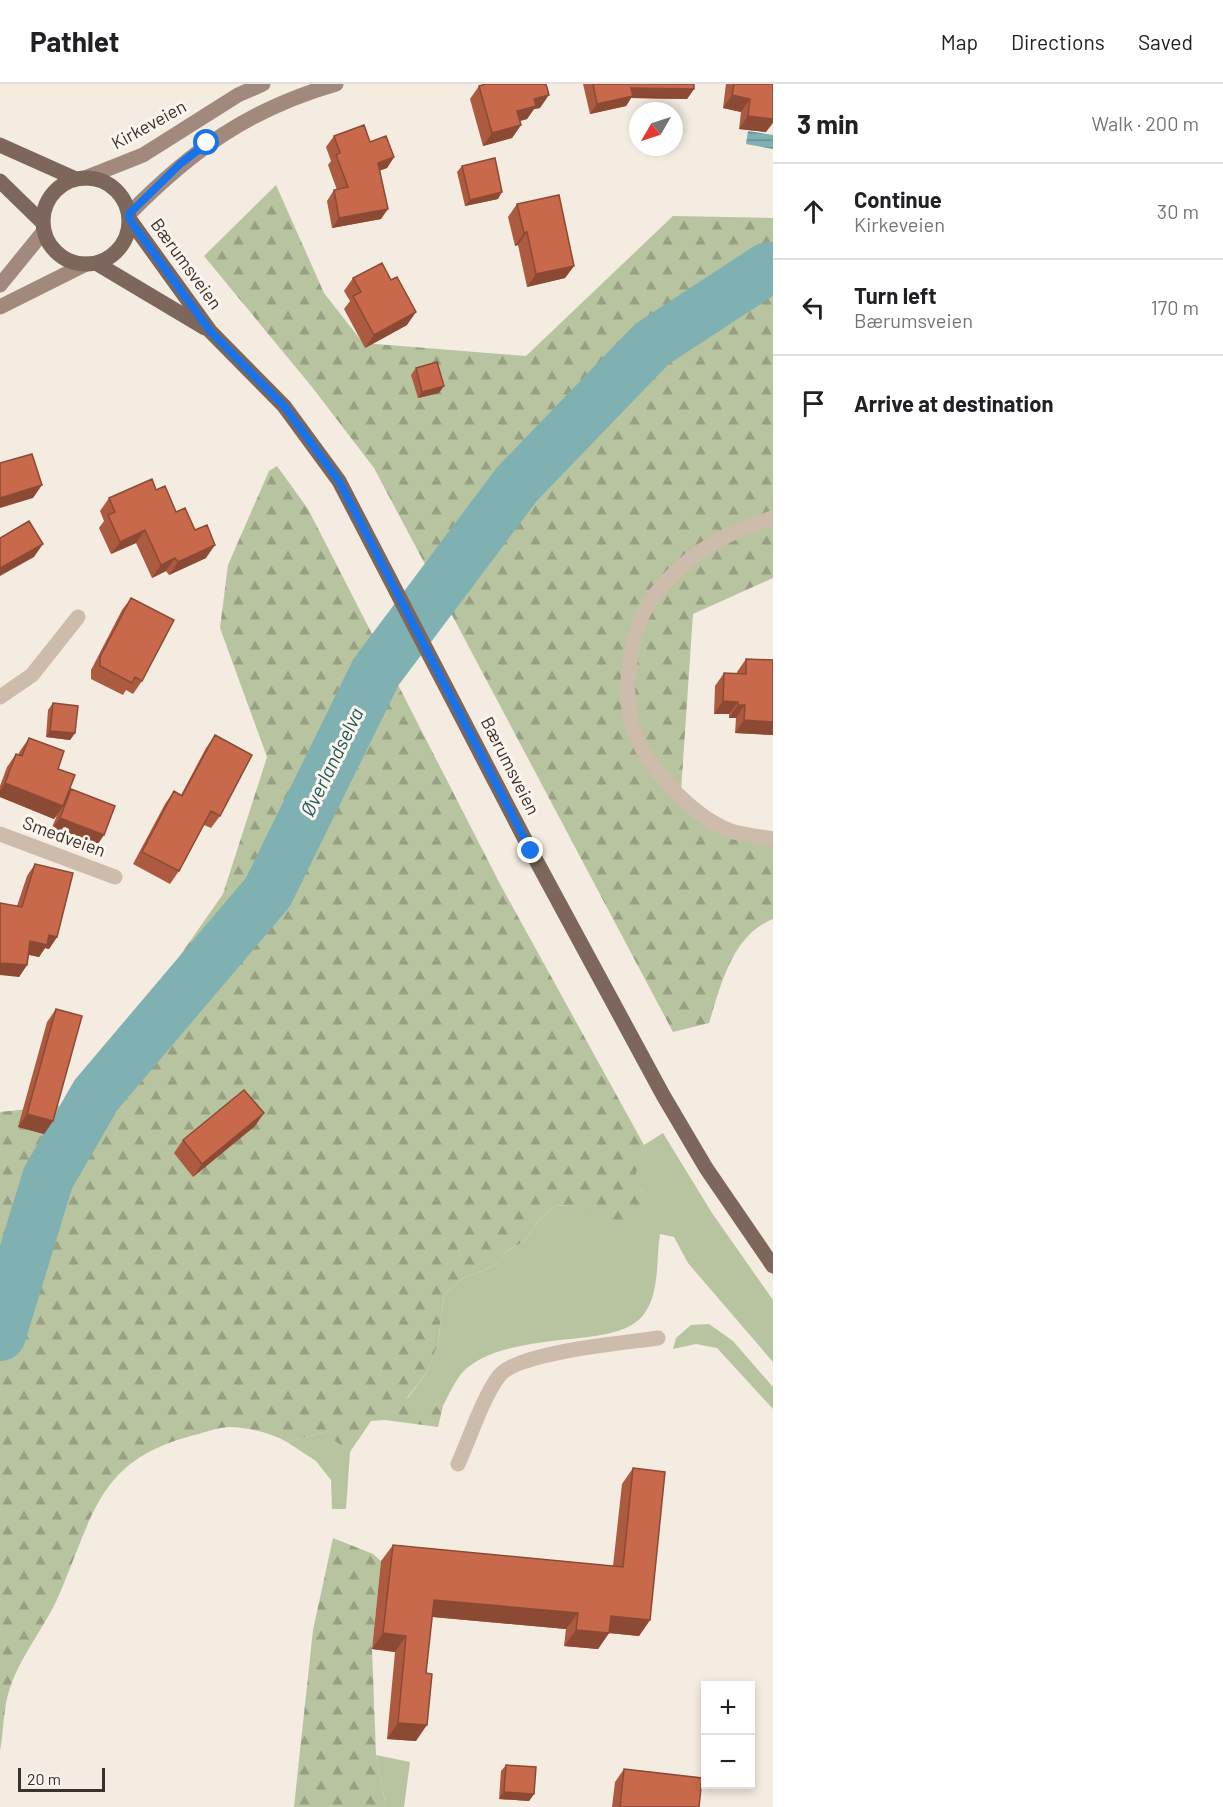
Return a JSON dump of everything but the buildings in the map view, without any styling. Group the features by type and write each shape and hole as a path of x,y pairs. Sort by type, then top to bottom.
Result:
{"main road":[{"name":"Kirkeveien","path":"80,179 143,155 238,95 263,84"},
{"path":"129,217 180,164 207,143 304,88 336,84"},
{"path":"0,145 80,179 100,180 113,188 123,199 129,217 127,235 120,248 110,257 0,307"},
{"path":"80,179 63,185 52,195 45,208 44,227 50,244 60,255 72,262 91,264"},
{"path":"0,182 44,227"},
{"name":"Bærumsveien","path":"129,217 210,331 284,406 339,481 531,851 663,1095 706,1168 773,1266"},
{"path":"0,285 44,227"},
{"name":"Bærumsveien","path":"91,264 210,331"}],"street":[{"path":"773,518 720,537 680,568 652,598 640,622 630,657 629,686 632,724 654,769 669,785 685,802 728,830 773,839"},
{"path":"0,697 32,675 78,617"},
{"name":"Smedveien","path":"0,834 115,877"},
{"path":"458,1464 499,1376 511,1365 565,1352 658,1338"}],"green space":[{"path":"276,185 324,293 363,343 526,356 673,216 773,218 773,578 693,614 681,791 731,839 773,841 773,919 747,937 738,949 724,978 709,1023 673,1032 374,468 312,387 204,256"},
{"path":"277,466 308,509 500,884 644,1145 636,1179 654,1208 645,1216 613,1222 569,1205 554,1206 538,1221 525,1241 506,1251 496,1265 462,1279 444,1295 438,1343 428,1371 407,1398 443,1406 438,1427 385,1420 371,1421 350,1452 331,1438 329,1431 287,1442 252,1430 237,1427 222,1428 165,1444 140,1458 120,1474 105,1492 92,1514 59,1595 15,1676 6,1703 0,1751 0,1112 68,1105 149,1000 223,894 267,757 220,628 228,565 269,471"},
{"path":"663,1133 712,1213 773,1300 773,1362 688,1263 674,1237 660,1234 653,1296 644,1314 634,1323 622,1330 609,1333 524,1345 488,1355 473,1363 461,1374 443,1406 407,1399 428,1371 438,1343 444,1295 462,1279 496,1265 506,1251 525,1241 538,1221 554,1206 569,1205 587,1211 643,1192 636,1184 635,1172 644,1145"},
{"path":"709,1324 733,1341 773,1387 773,1409 717,1348 696,1344 673,1349 676,1338 691,1325"},
{"path":"329,1431 332,1438 350,1452 346,1509 332,1509 331,1480 316,1461 287,1442"},
{"path":"333,1538 373,1554 381,1561 372,1649 376,1755 386,1807 294,1807 313,1630"},
{"path":"376,1755 410,1762 404,1807 386,1807"}],"water":[{"path":"748,131 773,135 773,149 746,144"}],"waterway":[{"name":"Øverlandselva","path":"0,1335 48,1178 96,1095 268,892 376,672 517,484 652,344 768,268 773,268"}],"route":[{"path":"207,143 152,190 129,214 130,220 210,331 284,406 339,481 366,529 531,851"}]}
